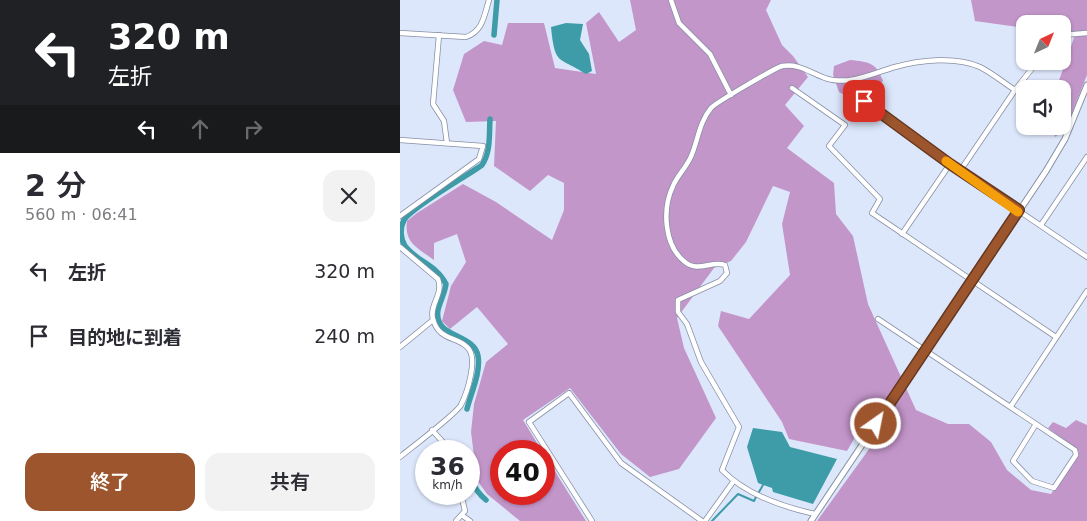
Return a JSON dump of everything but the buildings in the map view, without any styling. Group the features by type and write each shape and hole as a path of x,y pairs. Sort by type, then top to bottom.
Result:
{"street":[{"path":"400,33 466,37 475,33 480,27 489,0"},
{"path":"671,0 679,23 710,54 731,95"},
{"path":"1071,34 1085,33"},
{"path":"439,35 433,104 444,121 446,143"},
{"path":"816,514 796,510 761,496 734,482 722,470 739,427 702,362 687,324 678,312 677,305 678,300 720,282 727,273 725,265 719,263 700,268 685,262 670,243 667,230 668,200 672,188 687,165 707,114 719,100 782,66 801,67 829,80 851,80 908,64 941,60 979,67 1015,90"},
{"path":"960,171 1031,70"},
{"path":"851,80 850,91 960,171 1087,256"},
{"path":"811,521 1065,139 1087,85"},
{"path":"792,88 845,125 829,146 880,198 872,213 1056,337"},
{"path":"400,140 483,146 480,160 400,216"},
{"path":"1041,225 1087,158"},
{"path":"902,234 950,164"},
{"path":"400,247 438,279 440,284 439,293 432,312 433,320 442,335 467,347 472,355 473,365 460,406 400,457"},
{"path":"1011,406 1087,291"},
{"path":"878,319 1011,406 1075,450 1076,456 1054,488 1032,481 1013,461 1036,424"},
{"path":"400,347 433,320"},
{"path":"592,521 529,422 569,393 621,463 704,521 734,482"},
{"path":"432,430 441,440"},
{"path":"456,521 463,516 465,510 464,505"},
{"path":"463,516 470,521"}],"shaded area":[{"path":"630,0 771,0 766,10 782,45 793,56 808,77 785,105 804,126 787,148 834,183 836,214 853,236 868,304 916,410 948,424 969,424 991,442 1007,470 1031,490 1051,494 1079,452 1048,428 1053,422 1066,428 1076,420 1087,425 1087,521 817,521 872,445 858,432 847,451 789,439 782,422 718,326 721,311 749,319 790,275 782,224 790,192 773,186 746,242 731,261 714,268 677,318 684,348 716,418 679,469 650,477 621,454 570,388 523,420 535,440 490,440 490,496 487,494 480,484 480,440 472,440 474,404 486,362 508,344 477,307 450,329 442,321 451,286 466,262 457,234 434,243 434,260 410,240 407,221 463,184 496,202 552,240 564,210 564,183 548,175 530,191 494,166 496,121 466,122 453,90 464,54 484,41 502,45 508,23 544,23 555,68 596,74 586,23 599,12 619,42 636,30"},
{"path":"971,0 1087,0 1087,75 1071,115 1071,80 1059,80 1063,70 1071,70 1071,46 1074,38 1071,35 1071,15 1016,15 1016,27 975,21"},
{"path":"850,60 871,64 878,70 883,81 868,97 856,101 839,92 833,75 834,66"},
{"path":"555,472 586,521 520,521 500,505 555,505"}],"water":[{"path":"566,23 583,24 580,40 589,54 592,71 586,74 564,62 556,54 551,27"},
{"path":"753,428 782,432 790,447 837,459 813,504 773,492 772,488 758,483 747,447"}],"waterway":[{"path":"494,35 497,0"},
{"path":"467,409 477,376 478,356 475,349 469,343 447,331 442,326 438,319 438,310 446,284 432,267 415,256 405,246 401,230 404,220 417,207 482,165 488,149 490,119"},
{"path":"759,492 763,485"},
{"path":"480,493 486,500"},
{"path":"712,521 738,494 754,501 756,497"}],"slow traffic":[{"path":"946,161 1019,210 1018,212"}],"route":[{"path":"864,101 950,164 1019,210 876,424"}]}
